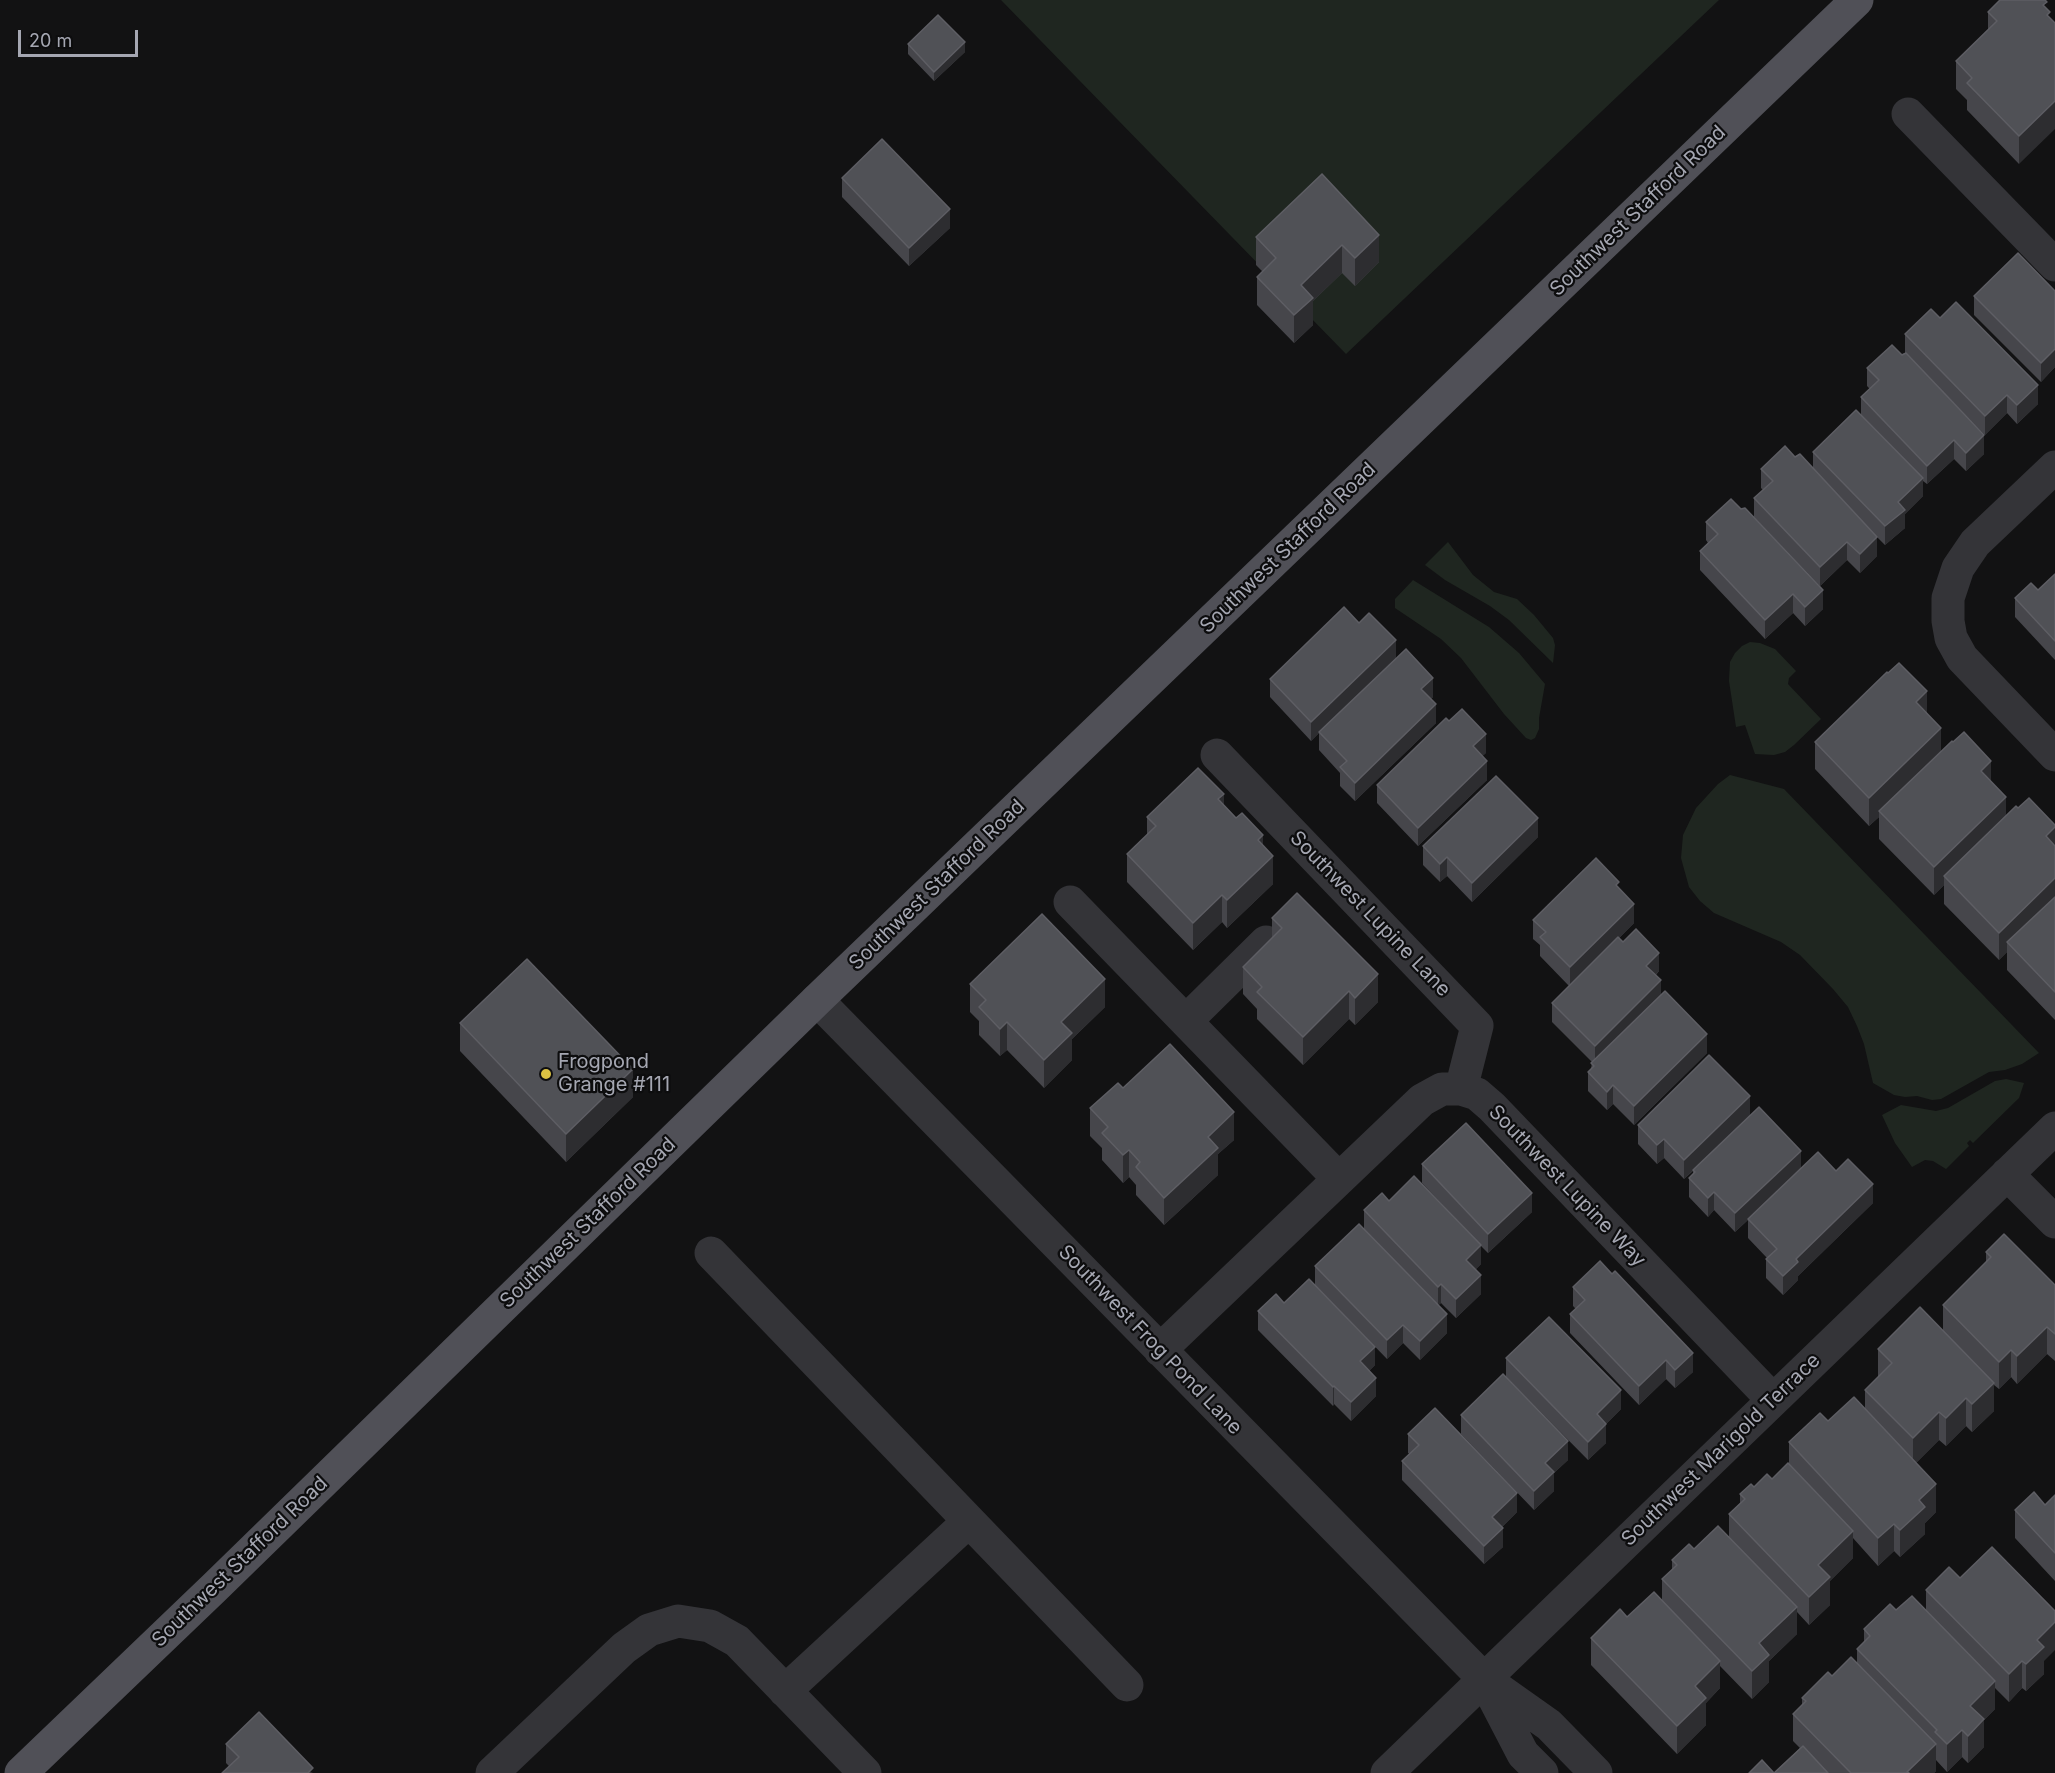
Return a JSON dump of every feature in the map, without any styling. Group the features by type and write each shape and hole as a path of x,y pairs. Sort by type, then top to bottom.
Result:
{"main road":[{"name":"Southwest Stafford Road","path":"21,1773 817,1000 1857,0"}],"street":[{"path":"1908,114 2055,265"},
{"path":"2055,467 1975,543 1958,568 1951,588 1948,598 1948,621 1951,638 1962,658 2055,755"},
{"name":"Southwest Lupine Lane","path":"1217,755 1477,1026 1461,1089"},
{"path":"1070,902 1339,1179"},
{"path":"1186,1021 1266,942"},
{"name":"Southwest Frog Pond Lane","path":"817,1000 1484,1679 1550,1725 1596,1773"},
{"path":"1160,1350 1422,1100 1442,1089 1461,1089"},
{"name":"Southwest Lupine Way","path":"1461,1089 1477,1094 1492,1107 1773,1400"},
{"name":"Southwest Marigold Terrace","path":"1388,1773 2055,1128"},
{"path":"2007,1174 2055,1222"},
{"path":"711,1253 1127,1685"},
{"path":"785,1691 969,1521"},
{"path":"492,1773 624,1648 649,1630 678,1621 710,1626 737,1641 865,1773"},
{"name":"Southwest Frog Pond Lane","path":"1484,1679 1523,1754 1542,1773"}],"shaded area":[{"path":"1001,0 1719,0 1346,354"},
{"path":"1448,542 1473,575 1494,592 1517,599 1534,615 1553,638 1555,645 1553,663 1509,620 1425,565"},
{"path":"1413,580 1489,627 1519,653 1545,684 1539,729 1535,738 1531,740 1526,738 1504,714 1461,658 1441,639 1395,608 1395,599"},
{"path":"1750,642 1775,649 1796,671 1789,678 1788,684 1821,719 1785,752 1774,755 1755,754 1745,725 1736,727 1729,681 1730,662 1742,646"},
{"path":"1730,775 1784,789 2039,1053 2022,1064 2005,1070 1989,1072 1941,1099 1894,1095 1873,1083 1864,1044 1857,1026 1848,1007 1833,989 1800,955 1781,942 1714,913 1689,887 1681,858 1683,835 1696,808 1718,784"},
{"path":"2006,1079 2024,1083 2019,1098 1973,1143 1970,1140 1967,1143 1969,1146 1946,1169 1933,1161 1925,1160 1912,1167 1895,1143 1882,1115 1901,1105 1936,1111 1948,1108 1995,1081"}],"building":[{"path":"2000,0 2045,0 2047,2 2043,5 2050,12 2047,15 2055,23 2055,101 2019,136 1967,83 1972,78 1956,61 1997,21 1988,12"},
{"path":"938,15 965,42 934,72 908,44"},
{"path":"882,139 950,209 909,248 842,178"},
{"path":"1322,174 1379,235 1355,258 1342,245 1301,285 1313,298 1294,315 1257,277 1276,258 1256,237"},
{"path":"2018,253 2055,291 2055,349 2041,363 1974,296"},
{"path":"1956,302 2038,385 2017,405 2007,395 1985,416 1905,334 1931,309 1940,318"},
{"path":"1892,345 1902,355 1906,353 1984,435 1966,453 1954,440 1927,466 1861,397 1879,380 1867,368"},
{"path":"1856,410 1923,478 1898,502 1905,510 1885,526 1813,452"},
{"path":"1785,446 1795,457 1800,454 1877,537 1860,554 1847,542 1820,567 1754,498 1773,481 1761,469"},
{"path":"1731,499 1741,509 1745,508 1823,590 1805,607 1793,594 1765,620 1700,551 1718,534 1706,522"},
{"path":"2055,574 2055,641 2015,598 2031,583 2038,590"},
{"path":"1344,607 1359,623 1369,613 1396,640 1311,722 1270,679"},
{"path":"1406,649 1433,678 1421,689 1436,704 1355,783 1340,767 1347,761 1319,732"},
{"path":"1899,663 1927,691 1916,702 1941,728 1869,798 1815,742"},
{"path":"1462,709 1486,734 1473,746 1487,761 1418,828 1377,785 1446,718 1449,721"},
{"path":"1964,732 1991,761 1981,771 2006,797 1934,867 1879,811"},
{"path":"1198,768 1224,794 1218,799 1236,818 1242,813 1263,835 1258,840 1273,856 1227,900 1222,895 1193,923 1127,854 1156,826 1147,817"},
{"path":"1496,776 1538,818 1472,883 1447,857 1440,864 1423,846"},
{"path":"2029,798 2055,825 2046,836 2055,846 2055,878 1999,933 1944,876 2016,806 2018,808"},
{"path":"1596,858 1619,882 1616,885 1634,904 1570,967 1540,937 1546,932 1533,920"},
{"path":"1297,893 1378,974 1355,998 1349,991 1303,1037 1257,992 1262,987 1243,967 1282,928 1272,918"},
{"path":"2055,897 2055,992 2007,942"},
{"path":"1042,914 1105,979 1061,1022 1072,1033 1044,1060 1007,1022 1000,1029 979,1007 986,1000 970,984"},
{"path":"1636,929 1659,953 1646,966 1661,980 1595,1046 1552,1003 1618,937 1623,942"},
{"name":"Frogpond Grange #111","path":"527,959 633,1069 566,1134 460,1023"},
{"path":"1665,991 1707,1034 1634,1106 1613,1085 1607,1092 1588,1072 1594,1066 1591,1063"},
{"path":"1170,1044 1234,1112 1208,1137 1218,1148 1164,1198 1136,1167 1140,1162 1129,1150 1123,1155 1102,1133 1108,1127 1090,1108 1118,1083 1123,1088"},
{"path":"1709,1055 1750,1096 1684,1160 1664,1139 1657,1145 1638,1125"},
{"path":"1759,1107 1801,1151 1735,1213 1714,1192 1708,1198 1689,1178 1695,1172 1693,1170"},
{"path":"1466,1123 1532,1193 1488,1234 1422,1164"},
{"path":"1818,1152 1836,1171 1848,1159 1873,1184 1796,1259 1798,1262 1783,1276 1766,1259 1777,1249 1748,1219"},
{"path":"1414,1176 1481,1245 1466,1260 1481,1275 1456,1299 1441,1284 1438,1287 1364,1210 1382,1193 1389,1201"},
{"path":"1359,1224 1447,1314 1420,1341 1403,1325 1387,1340 1315,1266"},
{"path":"2004,1234 2055,1285 2055,1334 2047,1327 2017,1356 2011,1350 1999,1362 1943,1305 1991,1257 1986,1252"},
{"path":"1600,1261 1612,1274 1615,1271 1693,1353 1675,1370 1666,1360 1639,1386 1570,1314 1585,1300 1573,1287"},
{"path":"1309,1279 1375,1347 1360,1361 1376,1378 1351,1402 1333,1387 1258,1311 1276,1294 1284,1303"},
{"path":"1920,1307 1994,1383 1972,1404 1966,1398 1946,1418 1939,1412 1913,1438 1865,1390 1892,1363 1878,1349"},
{"path":"1549,1317 1621,1390 1597,1414 1606,1424 1588,1442 1506,1358"},
{"path":"1503,1374 1568,1441 1545,1463 1554,1472 1534,1491 1461,1415"},
{"path":"1854,1397 1936,1484 1919,1500 1925,1507 1900,1530 1894,1524 1878,1538 1789,1442 1820,1413 1828,1421"},
{"path":"1435,1408 1517,1493 1492,1517 1503,1528 1484,1546 1402,1461 1419,1445 1408,1434"},
{"path":"1788,1463 1853,1531 1818,1565 1830,1577 1809,1597 1729,1514 1745,1499 1740,1494 1751,1484 1754,1487 1767,1474 1772,1479"},
{"path":"2034,1492 2045,1505 2055,1495 2055,1553 2015,1510"},
{"path":"1718,1526 1797,1607 1759,1643 1769,1655 1752,1671 1662,1579 1677,1565 1672,1560 1689,1544 1694,1549"},
{"path":"1992,1547 2055,1611 2055,1622 2037,1640 2044,1647 2026,1664 2022,1661 2009,1674 1926,1590 1949,1567 1960,1578"},
{"path":"1654,1592 1720,1661 1695,1686 1706,1698 1677,1726 1591,1638 1620,1609 1627,1617"},
{"path":"1912,1596 1995,1681 1970,1706 1984,1719 1968,1736 1962,1730 1947,1744 1935,1732 1937,1730 1857,1649 1870,1636 1864,1629 1890,1604 1896,1610"},
{"path":"1851,1657 1936,1744 1907,1772 1909,1773 1851,1773 1793,1714 1806,1701 1802,1698 1828,1672 1832,1676"},
{"path":"259,1712 313,1768 308,1773 222,1773 239,1757 226,1744"},
{"path":"1803,1746 1828,1773 1774,1773"},
{"path":"1762,1760 1774,1773 1749,1773"}],"place":[{"name":"Frogpond Grange #111","path":"546,1074"}]}
